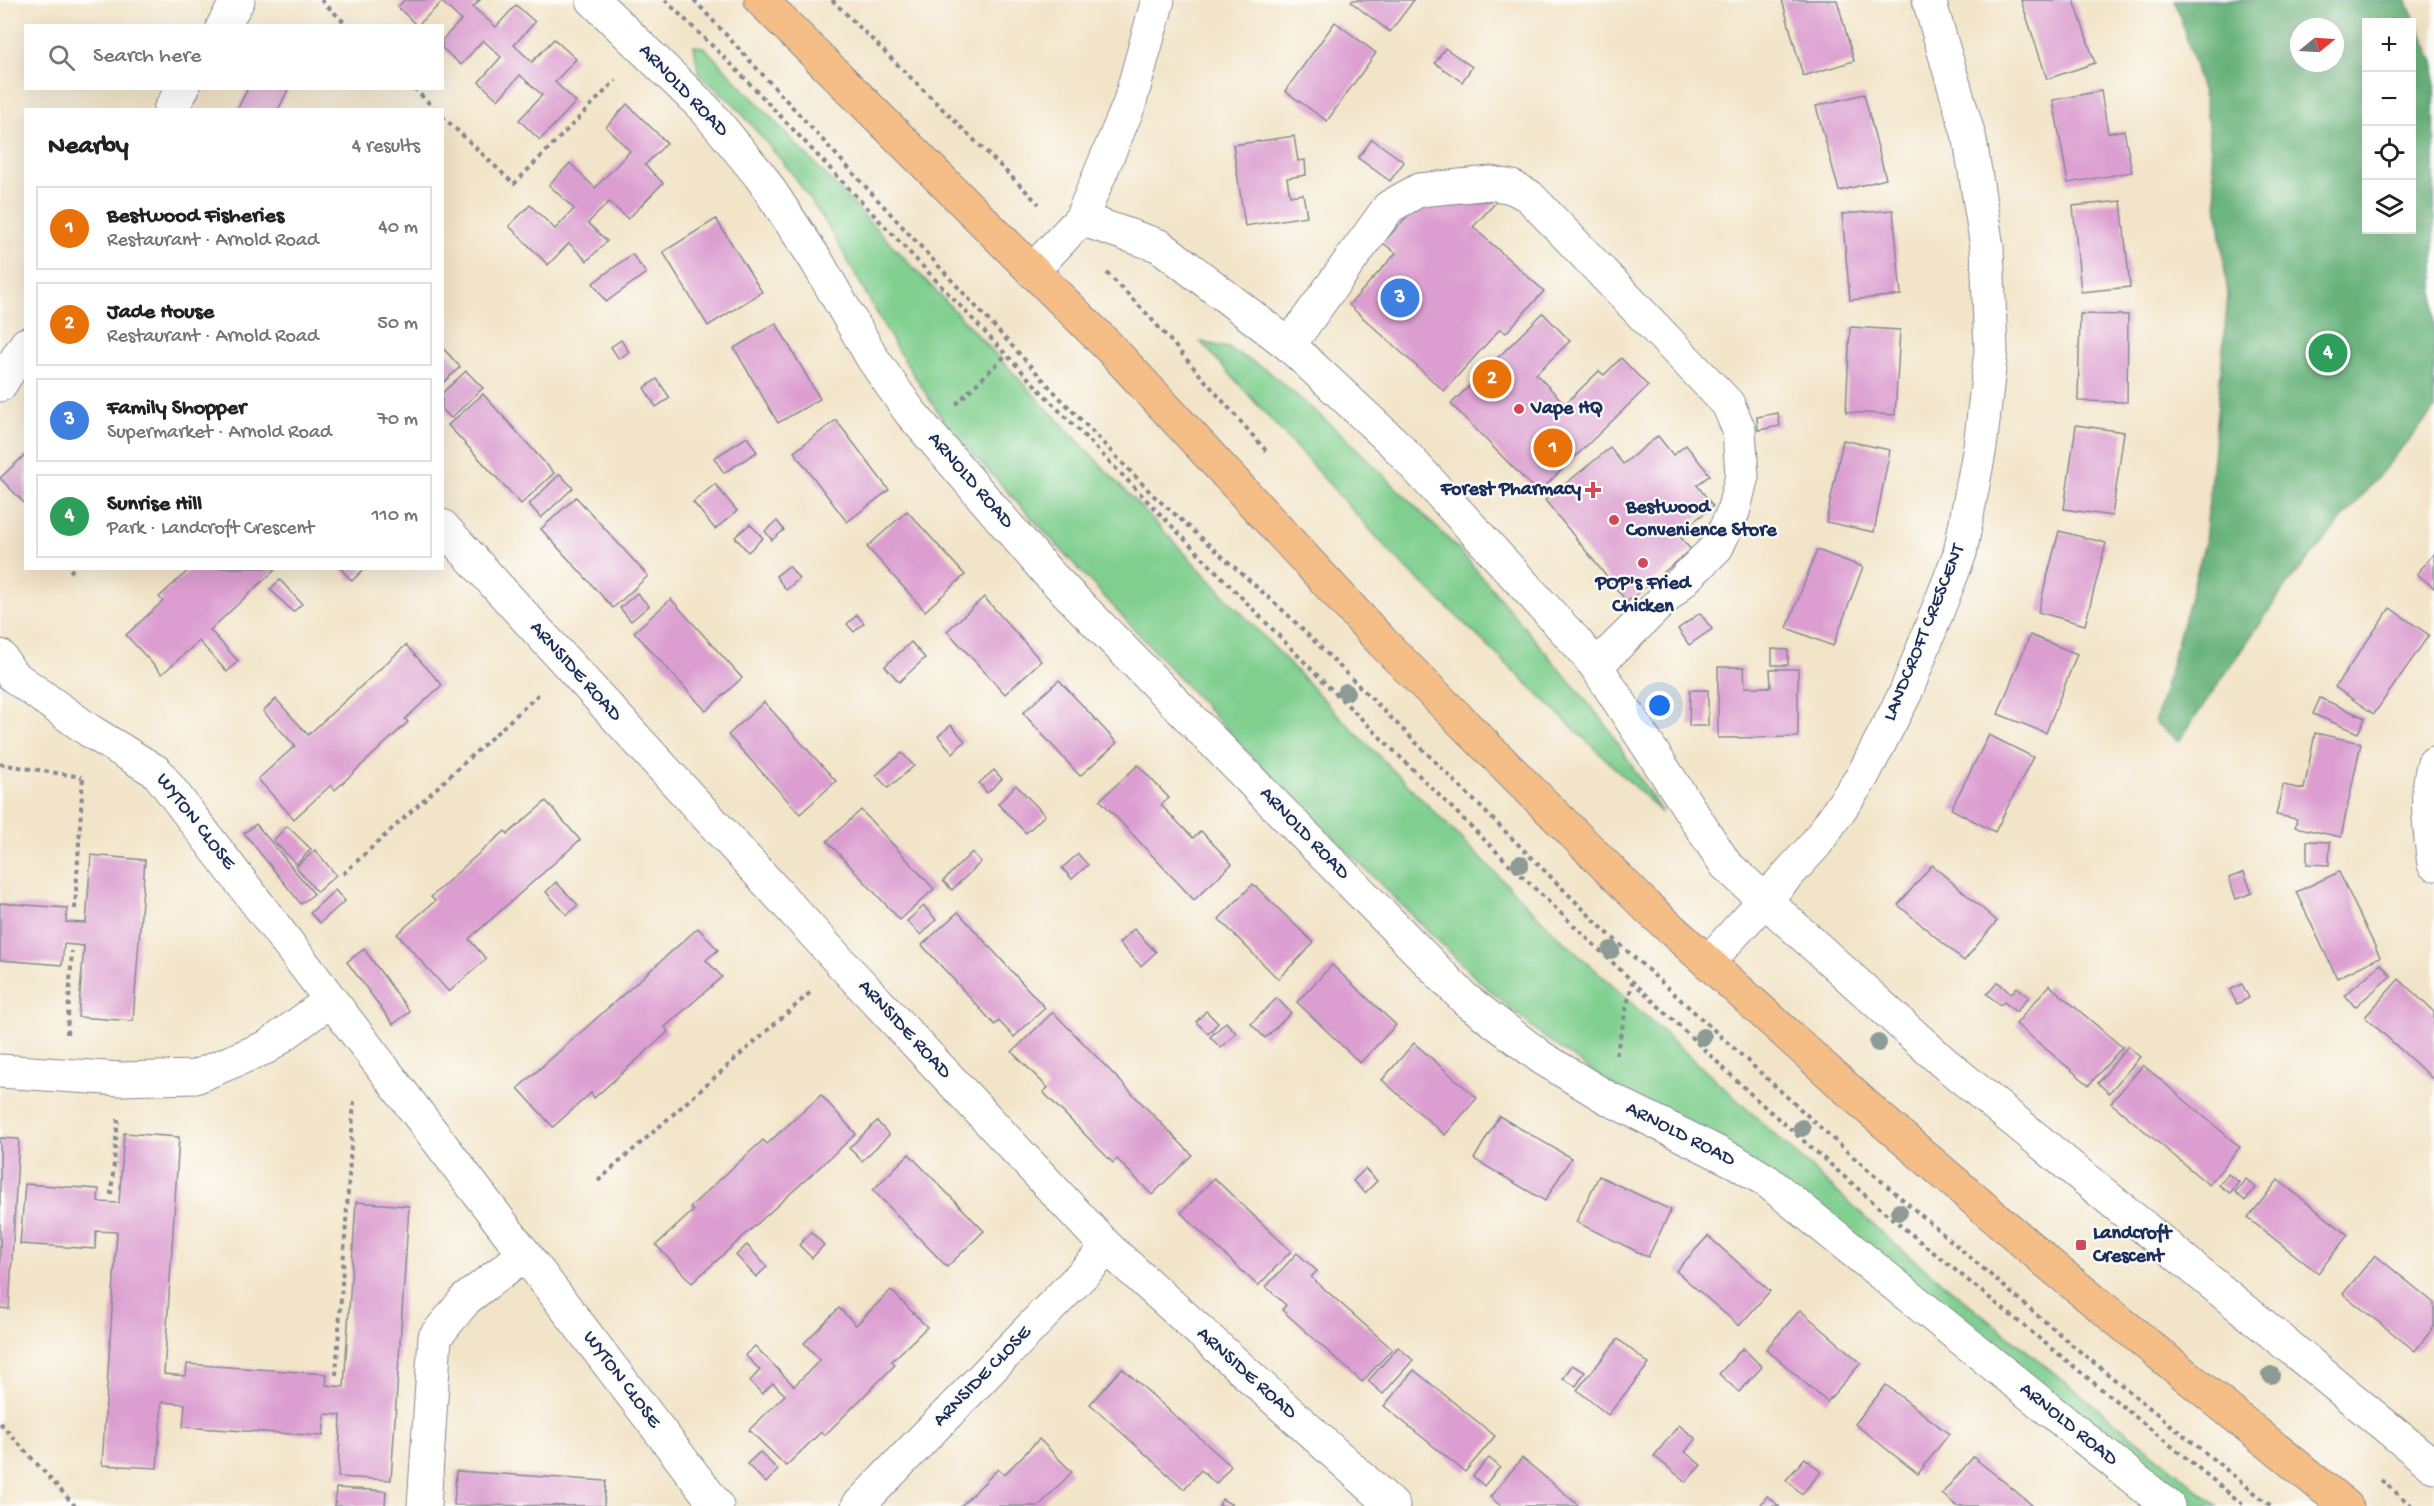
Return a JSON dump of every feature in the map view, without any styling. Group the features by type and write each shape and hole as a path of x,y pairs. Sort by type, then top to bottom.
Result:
{"main road":[{"path":"761,0 1111,349 1382,642 1648,908 1876,1114 2055,1269 2346,1506"}],"street":[{"path":"224,24 238,0"},
{"name":"ARNOLD ROAD","path":"593,0 706,110 761,177 816,260 873,359 910,412 1047,572 1465,999 1542,1058 1606,1097 1767,1180 2168,1506"},
{"path":"1032,271 1074,226 1129,105 1158,0"},
{"name":"LANDCROFT CRESCENT","path":"1708,962 1815,845 1862,777 1906,692 1960,553 1980,447 1991,351 1987,247 1970,140 1929,0"},
{"path":"171,108 182,90"},
{"path":"1289,345 1389,207 1419,190 1491,183 1512,187 1528,196 1637,307 1728,404 1739,430 1742,476 1733,512 1717,547 1596,666"},
{"path":"1074,226 1160,246 1289,345 1396,445 1596,666 1726,866 1943,1062 2434,1466"},
{"path":"0,385 24,347"},
{"name":"ARNSIDE ROAD","path":"444,528 842,964 1108,1248 1377,1501"},
{"name":"WYTON CLOSE","path":"0,656 12,675 90,731 157,772 525,1254 712,1504"},
{"path":"2434,763 2430,777 2428,818 2434,864"},
{"path":"0,1071 121,1079 195,1077 267,1047 331,1000"},
{"name":"ARNSIDE CLOSE","path":"858,1506 1108,1248"},
{"path":"424,1506 435,1337 466,1299 525,1254"}],"path":[{"path":"321,0 346,24"},
{"path":"665,0 733,66 1006,355 1322,680 1632,982 1755,1098 1888,1216 2245,1506"},
{"path":"832,0 1074,226 1273,459"},
{"path":"444,118 514,184 645,50"},
{"path":"416,90 434,108"},
{"path":"928,432 1006,355"},
{"path":"343,874 570,666"},
{"path":"75,909 83,777 90,731"},
{"path":"0,764 83,777"},
{"path":"64,1076 72,951"},
{"path":"598,1181 842,964"},
{"path":"1606,1097 1632,982"},
{"path":"336,1375 354,1095 384,1069"},
{"path":"111,1195 121,1079"},
{"path":"0,1424 75,1506"}],"green space":[{"path":"2175,0 2406,0 2414,18 2362,18 2362,234 2416,234 2416,22 2434,62 2434,410 2285,587 2179,741 2155,723 2205,543 2228,296 2205,100"},
{"path":"694,46 704,47 1340,717 1553,931 1884,1235 2218,1506 2178,1506 1545,1038 1476,978 1255,760 947,426 897,349 827,224 791,172 734,104 699,75"},
{"path":"1201,342 1228,348 1267,370 1345,437 1460,551 1604,722 1662,813 1393,555"}],"building":[{"path":"404,0 480,0 473,7 496,27 516,5 535,22 514,45 532,62 554,39 576,59 555,82 576,102 540,140 519,120 542,95 520,75 498,100 479,82 501,57 483,40 461,65 444,50 444,38 461,20 442,2 419,24 415,24 398,7"},
{"path":"1353,0 1414,0 1390,32 1351,2"},
{"path":"1782,0 1837,0 1854,61 1803,76"},
{"path":"2021,0 2074,0 2095,63 2047,79"},
{"path":"1335,22 1376,53 1327,121 1285,91"},
{"path":"1445,48 1472,67 1462,82 1435,63"},
{"path":"247,90 288,90 279,108 238,108"},
{"path":"2101,91 2108,133 2124,130 2132,172 2068,183 2053,100"},
{"path":"1864,94 1886,179 1839,191 1816,106"},
{"path":"627,104 667,143 645,165 663,183 628,219 609,202 588,223 607,241 587,261 569,243 548,265 509,226 530,205 555,229 574,209 549,185 570,163 595,188 630,151 606,127"},
{"path":"1294,136 1298,161 1305,160 1306,175 1287,178 1290,196 1303,194 1307,216 1245,226 1233,145"},
{"path":"1372,139 1404,162 1390,181 1358,158"},
{"path":"1498,200 1473,227 1544,291 1506,333 1500,329 1444,391 1349,305 1396,253 1383,243 1411,212 1423,206"},
{"path":"2121,201 2130,287 2081,292 2073,206"},
{"path":"1893,210 1901,295 1850,300 1842,214"},
{"path":"716,219 762,292 708,326 663,252"},
{"path":"632,254 646,273 606,302 593,283"},
{"path":"1543,313 1570,341 1536,374 1565,404 1599,371 1604,375 1621,358 1648,386 1538,493 1451,404"},
{"path":"2080,314 2128,315 2127,402 2078,401"},
{"path":"776,323 820,399 778,423 734,348"},
{"path":"1850,327 1900,330 1895,415 1846,412"},
{"path":"621,340 629,352 619,359 611,347"},
{"path":"444,349 460,367 444,382"},
{"path":"466,371 483,388 451,418 444,411 444,391"},
{"path":"657,379 670,398 656,407 644,388"},
{"path":"483,394 554,473 521,504 448,425"},
{"path":"1778,413 1780,426 1758,430 1757,417"},
{"path":"836,420 889,490 847,522 794,452"},
{"path":"2076,425 2124,432 2112,516 2064,509"},
{"path":"1658,436 1673,455 1686,445 1710,475 1697,485 1713,506 1678,534 1691,550 1627,602 1545,500 1610,448 1623,464"},
{"path":"747,437 757,452 724,473 714,458"},
{"path":"1843,440 1890,450 1874,532 1826,522"},
{"path":"24,456 24,503 0,478"},
{"path":"560,474 573,488 541,518 529,504"},
{"path":"715,484 737,511 715,529 693,502"},
{"path":"576,497 648,576 613,608 541,529"},
{"path":"907,511 965,575 925,611 867,547"},
{"path":"777,521 784,530 772,540 765,531"},
{"path":"750,524 763,538 748,552 735,537"},
{"path":"2059,531 2106,543 2085,625 2038,612"},
{"path":"1817,550 1863,567 1833,646 1787,628"},
{"path":"2434,553 2434,588 2417,574"},
{"path":"789,566 799,579 786,590 776,576"},
{"path":"189,570 275,570 210,630 238,661 227,672 199,641 162,674 126,635 163,601 159,597"},
{"path":"342,570 363,570 352,581"},
{"path":"280,580 302,604 293,612 270,589"},
{"path":"637,593 649,606 631,621 620,608"},
{"path":"984,597 1041,661 1005,694 947,631"},
{"path":"671,599 742,678 706,711 634,632"},
{"path":"2390,608 2429,635 2374,714 2335,687"},
{"path":"1700,613 1712,629 1689,645 1678,629"},
{"path":"857,615 864,623 854,632 847,624"},
{"path":"2030,635 2077,654 2046,733 1998,714"},
{"path":"911,642 925,658 899,682 885,666"},
{"path":"406,645 442,685 405,719 408,722 335,790 331,785 294,819 258,779 295,746 263,711 276,699 308,735"},
{"path":"1772,649 1788,650 1788,665 1772,665"},
{"path":"1718,667 1744,667 1745,687 1771,687 1770,669 1798,669 1798,737 1718,738"},
{"path":"1059,680 1117,743 1080,776 1023,713"},
{"path":"1690,690 1708,690 1708,726 1689,726"},
{"path":"2320,698 2365,718 2358,733 2313,714"},
{"path":"764,702 836,781 800,814 728,735"},
{"path":"951,725 965,741 953,753 938,736"},
{"path":"2315,733 2361,743 2341,837 2295,827 2297,819 2276,815 2283,785 2304,789"},
{"path":"1989,735 2033,757 1995,832 1951,809"},
{"path":"902,753 914,766 888,788 876,775"},
{"path":"1138,765 1169,798 1161,805 1193,838 1201,831 1232,864 1194,900 1100,800"},
{"path":"994,770 1002,779 987,793 979,783"},
{"path":"1016,785 1045,815 1026,833 998,804"},
{"path":"546,801 580,840 469,939 486,959 449,992 397,934 435,901 431,897 468,863 505,831 508,834"},
{"path":"861,810 934,889 900,920 827,841"},
{"path":"256,824 314,894 301,904 244,833"},
{"path":"287,826 311,849 297,864 273,841"},
{"path":"2307,841 2330,842 2329,865 2307,864"},
{"path":"315,850 336,875 317,892 296,867"},
{"path":"972,852 981,862 952,890 943,881"},
{"path":"1078,854 1088,865 1072,879 1062,868"},
{"path":"91,855 145,860 133,1021 78,1017 84,946 64,944 62,965 0,960 0,903 67,908 66,922 86,923"},
{"path":"1932,865 1997,921 1964,961 1898,905"},
{"path":"2244,872 2252,893 2236,899 2229,878"},
{"path":"2339,872 2380,957 2337,978 2296,892"},
{"path":"556,882 578,905 567,915 546,892"},
{"path":"1253,884 1314,943 1278,979 1219,919"},
{"path":"335,890 345,901 320,923 310,913"},
{"path":"924,906 936,920 921,935 907,921"},
{"path":"958,912 1045,1008 1014,1037 999,1021 995,1025 922,945"},
{"path":"698,928 718,950 706,960 722,977 665,1027 668,1032 594,1098 591,1093 553,1127 518,1088"},
{"path":"1134,929 1156,952 1141,966 1119,943"},
{"path":"364,949 410,1012 393,1024 347,962"},
{"path":"2381,964 2391,976 2355,1007 2345,995"},
{"path":"1332,965 1396,1025 1360,1063 1297,1002"},
{"path":"2399,979 2434,1012 2434,1080 2365,1017"},
{"path":"1998,982 2011,994 2017,987 2029,997 2016,1012 2004,1002 2000,1005 1987,994"},
{"path":"2242,984 2249,998 2237,1004 2230,990"},
{"path":"2049,985 2122,1047 2089,1085 2016,1024"},
{"path":"1277,998 1291,1013 1265,1038 1251,1024"},
{"path":"1206,1011 1218,1023 1208,1034 1196,1022"},
{"path":"1053,1012 1192,1155 1152,1195 1117,1159 1113,1163 1043,1092 1048,1088 1012,1052"},
{"path":"1226,1022 1236,1033 1221,1048 1210,1037"},
{"path":"1414,1043 1477,1098 1445,1135 1382,1080"},
{"path":"2128,1046 2140,1057 2109,1093 2098,1083"},
{"path":"2143,1065 2240,1147 2209,1185 2111,1103"},
{"path":"821,1095 856,1134 692,1283 656,1245 693,1211 690,1207 763,1140 767,1144"},
{"path":"1499,1116 1571,1158 1545,1201 1474,1159"},
{"path":"877,1121 889,1135 862,1161 849,1148"},
{"path":"124,1133 179,1137 164,1374 186,1376 187,1364 327,1374 326,1385 344,1387 356,1202 409,1206 391,1480 338,1477 341,1415 325,1414 323,1436 183,1427 185,1404 162,1402 157,1468 102,1465 117,1232 96,1231 95,1249 20,1244 25,1184 99,1189 98,1202 119,1203"},
{"path":"0,1138 19,1139 9,1309 0,1308"},
{"path":"909,1154 984,1231 947,1267 873,1190"},
{"path":"1365,1169 1377,1181 1365,1193 1353,1181"},
{"path":"2228,1174 2239,1182 2230,1193 2219,1185"},
{"path":"1599,1176 1671,1210 1648,1257 1576,1222"},
{"path":"1214,1178 1291,1251 1258,1286 1181,1213"},
{"path":"2246,1179 2256,1188 2245,1201 2235,1192"},
{"path":"2278,1180 2348,1235 2318,1273 2248,1218"},
{"path":"811,1232 824,1245 812,1258 799,1245"},
{"path":"1708,1236 1770,1291 1739,1326 1676,1271"},
{"path":"747,1245 767,1267 756,1277 736,1255"},
{"path":"1297,1253 1317,1271 1311,1277 1392,1349 1362,1382 1282,1310 1286,1305 1266,1287"},
{"path":"2375,1255 2434,1303 2434,1327 2415,1351 2343,1294"},
{"path":"891,1290 927,1327 892,1361 895,1365 825,1435 821,1432 786,1466 749,1430 785,1395 773,1383 762,1394 750,1381 760,1370 745,1355 755,1346 794,1386 820,1360 804,1343 839,1308 856,1325"},
{"path":"1800,1310 1861,1363 1827,1402 1766,1349"},
{"path":"1618,1339 1649,1364 1608,1415 1577,1390"},
{"path":"1398,1347 1413,1360 1383,1394 1368,1381"},
{"path":"1743,1348 1762,1367 1739,1392 1719,1374"},
{"path":"1572,1365 1585,1372 1576,1386 1563,1379"},
{"path":"1122,1368 1231,1466 1216,1484 1201,1470 1184,1489 1090,1404"},
{"path":"1414,1370 1495,1436 1465,1472 1384,1406"},
{"path":"1886,1385 1949,1434 1918,1474 1855,1424"},
{"path":"1679,1425 1696,1439 1685,1452 1701,1465 1686,1482 1654,1456"},
{"path":"1039,1439 1072,1472 1039,1506 961,1506 998,1469 1004,1475"},
{"path":"760,1452 778,1470 766,1483 747,1464"},
{"path":"1973,1457 2033,1506 1957,1506 1942,1494"},
{"path":"1489,1458 1500,1467 1484,1486 1473,1476"},
{"path":"1522,1458 1579,1506 1501,1506 1490,1497"},
{"path":"1805,1458 1821,1472 1802,1494 1786,1480"},
{"path":"456,1471 606,1481 604,1506 454,1505"},
{"path":"336,1488 386,1491 385,1506 335,1506"},
{"path":"1767,1496 1779,1506 1760,1506"},
{"path":"1222,1499 1234,1506 1219,1506"}],"place":[{"name":"Family Shopper","path":"1400,298"},
{"name":"Sunrise Hill","path":"2328,353"},
{"name":"Jade House","path":"1492,379"},
{"name":"Vape HQ","path":"1519,409"},
{"name":"Bestwood Fisheries","path":"1553,448"},
{"name":"Forest Pharmacy","path":"1593,490"},
{"name":"Bestwood Convenience Store","path":"1614,520"},
{"name":"POP's Fried Chicken","path":"1643,563"},
{"name":"Landcroft Crescent","path":"2081,1245"}]}
